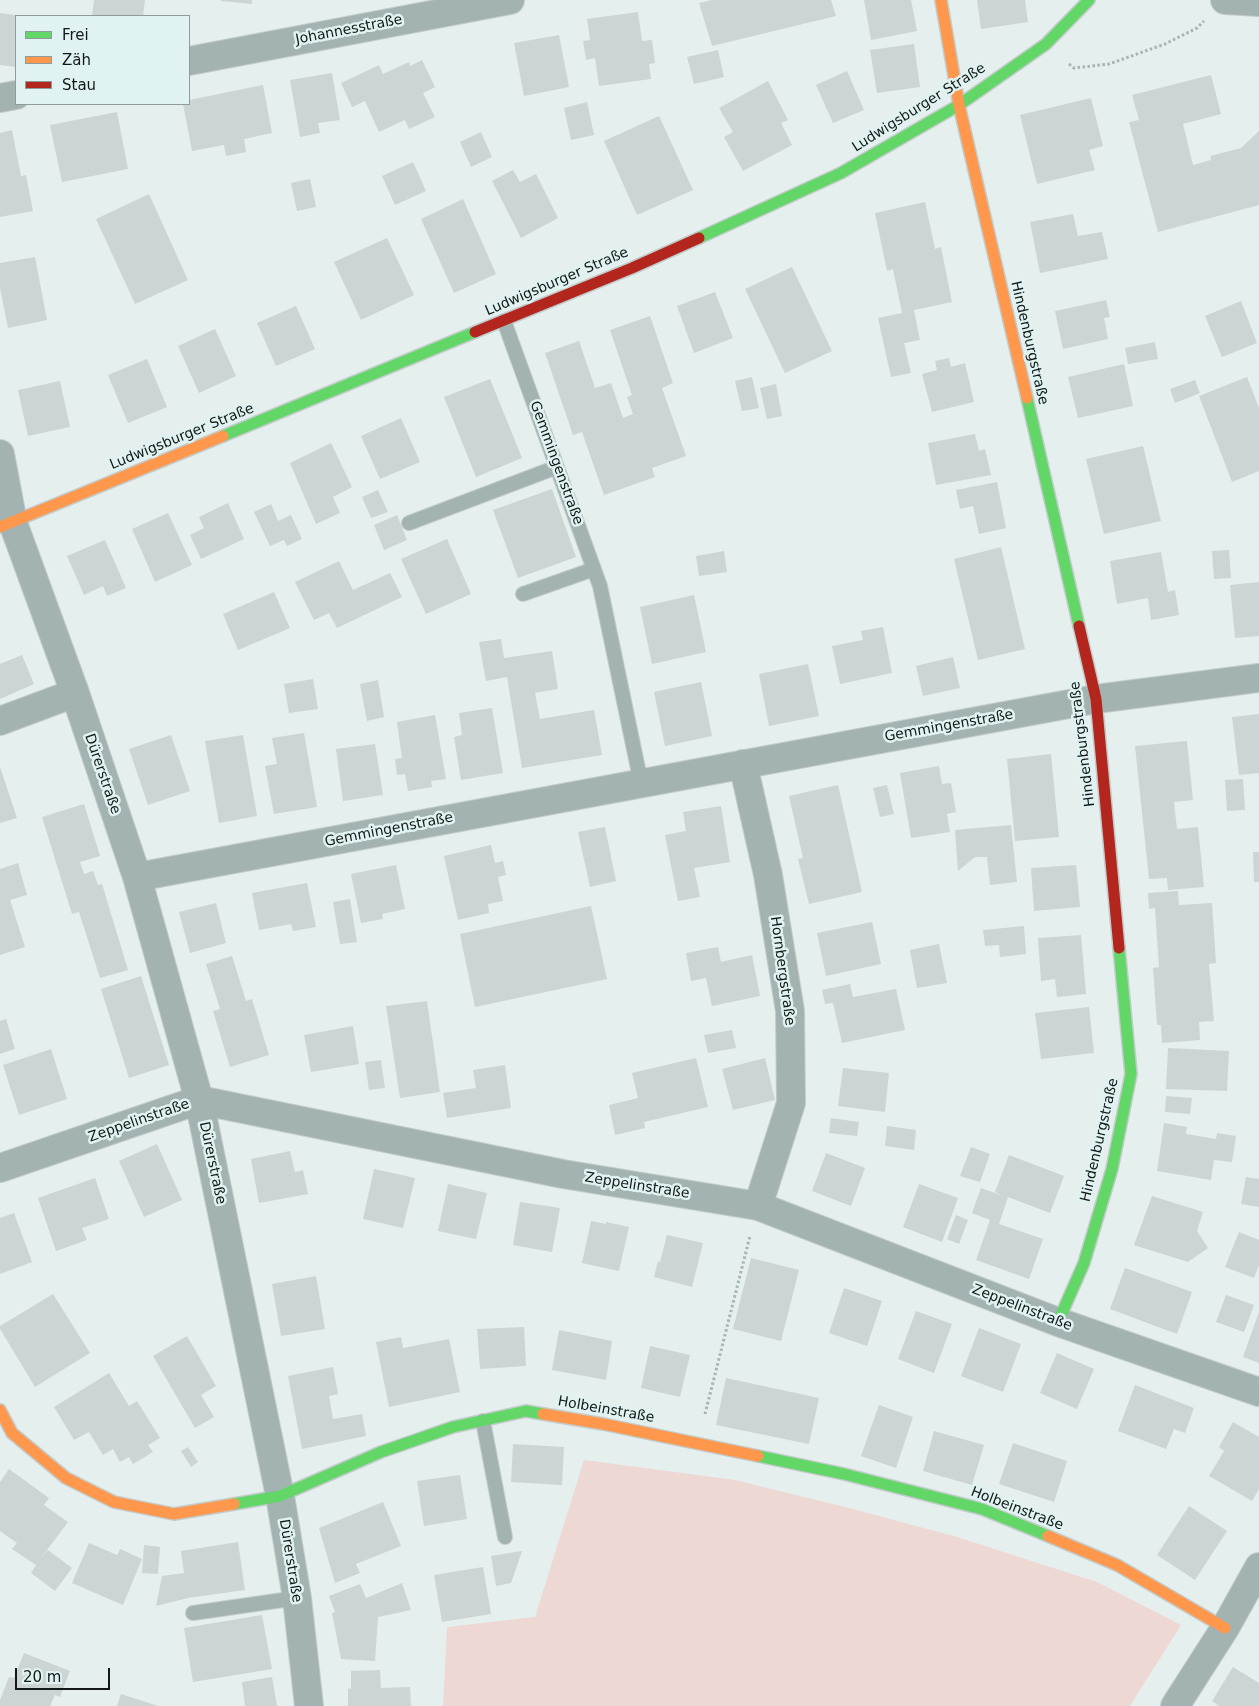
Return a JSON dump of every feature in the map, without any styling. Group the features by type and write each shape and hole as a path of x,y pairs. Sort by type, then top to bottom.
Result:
{"street":[{"name":"Johannesstraße","path":"190,61 479,3 510,0"},
{"name":"Hindenburgstraße","path":"940,0 959,105 1096,699 1131,1074 1112,1169 1084,1263 1058,1322"},
{"name":"Ludwigsburger Straße","path":"6,525 632,268 841,174 959,105 1046,44 1089,0"},
{"path":"1218,7 1259,2"},
{"path":"0,98 15,95"},
{"name":"Dürerstraße","path":"0,454 6,525 75,693 138,877 199,1100 280,1496 297,1598 309,1706"},
{"name":"Gemmingenstraße","path":"138,877 1096,699 1259,678"},
{"path":"0,721 75,693"},
{"name":"Hornbergstraße","path":"743,764 768,875 790,1011 791,1103 758,1206"},
{"name":"Zeppelinstraße","path":"0,1168 199,1100 563,1174 758,1206 1058,1322 1259,1392"},
{"name":"Holbeinstraße","path":"0,1410 12,1433 66,1478 114,1502 174,1514 280,1496 381,1452 453,1427 526,1412 603,1424 844,1474 982,1509 1117,1565 1225,1628"},
{"path":"1175,1706 1225,1628 1259,1567"}],"lane":[{"name":"Gemmingenstraße","path":"504,321 600,586 641,783"},
{"path":"409,523 557,467"},
{"path":"523,594 594,569"},
{"path":"483,1421 504,1537"},
{"path":"193,1613 297,1598"}],"path":[{"path":"1046,44 1074,68 1109,64 1165,44 1197,28 1218,7"},
{"path":"697,1442 758,1206"}],"shaded area":[{"path":"584,1460 735,1480 957,1537 1097,1582 1181,1625 1130,1706 443,1706 447,1627 535,1617"}],"building":[{"path":"94,0 145,0 143,15 92,15"},
{"path":"252,0 252,4 221,1"},
{"path":"712,0 831,0 836,16 712,46 699,3"},
{"path":"864,0 911,0 917,31 871,40"},
{"path":"977,0 1025,0 1028,22 981,29"},
{"path":"638,12 642,41 652,40 655,63 649,64 651,79 599,86 595,58 586,60 583,41 590,40 587,19"},
{"path":"0,13 16,15 15,67 0,65"},
{"path":"559,35 569,87 524,96 514,43"},
{"path":"914,44 920,87 877,93 870,50"},
{"path":"718,50 724,77 694,84 687,57"},
{"path":"422,60 435,87 423,93 435,117 409,129 405,120 379,132 365,101 352,107 341,83 379,65 383,74 409,62 410,66"},
{"path":"847,71 864,110 833,123 816,85"},
{"path":"332,73 340,120 318,123 320,133 300,137 290,80"},
{"path":"1211,75 1221,114 1183,124 1193,165 1211,160 1210,156 1241,148 1259,131 1259,205 1158,232 1129,122 1139,120 1132,95"},
{"path":"768,81 788,120 781,123 792,145 743,171 724,137 733,132 719,108"},
{"path":"263,85 272,133 244,139 246,152 226,156 224,145 192,151 183,105 190,105 190,100"},
{"path":"1091,98 1103,146 1089,150 1095,170 1037,184 1020,115"},
{"path":"587,102 594,135 571,140 564,108"},
{"path":"117,112 128,169 62,182 50,125"},
{"path":"659,116 693,190 637,215 604,141"},
{"path":"12,130 21,176 26,175 33,211 0,217 0,133"},
{"path":"481,132 492,157 471,167 460,142"},
{"path":"413,162 426,191 395,205 382,176"},
{"path":"513,170 520,182 536,174 558,218 521,238 492,181"},
{"path":"310,179 316,207 297,211 291,183"},
{"path":"149,194 188,280 135,304 96,219"},
{"path":"463,199 496,274 454,293 421,219"},
{"path":"925,202 935,249 941,247 952,302 914,310 920,340 904,343 911,373 891,377 878,318 902,313 893,269 887,271 875,213"},
{"path":"1073,214 1078,236 1102,232 1108,259 1040,273 1030,222"},
{"path":"387,238 414,295 361,320 334,262"},
{"path":"35,257 47,320 8,328 0,288 0,263"},
{"path":"792,267 832,351 785,373 745,289"},
{"path":"715,292 733,338 694,353 677,306"},
{"path":"1106,300 1110,317 1104,318 1108,339 1063,349 1055,311"},
{"path":"1241,301 1257,343 1222,357 1205,316"},
{"path":"296,306 315,349 276,366 257,323"},
{"path":"650,316 673,383 662,388 686,456 652,468 655,477 604,495 582,432 573,435 545,353 579,341 595,388 611,383 623,418 633,414 627,397 632,395 610,330"},
{"path":"215,329 236,376 199,393 178,346"},
{"path":"1155,342 1158,359 1128,364 1125,348"},
{"path":"949,358 951,367 965,363 974,402 932,412 922,374 937,370 935,361"},
{"path":"147,359 167,407 128,423 108,375"},
{"path":"1124,364 1133,406 1078,418 1068,377"},
{"path":"752,377 759,408 742,411 735,381"},
{"path":"1247,377 1259,408 1259,471 1232,482 1199,396"},
{"path":"490,379 522,458 476,477 444,397"},
{"path":"1195,380 1200,393 1175,403 1170,389"},
{"path":"60,381 70,427 28,436 18,390"},
{"path":"776,384 782,416 767,419 760,388"},
{"path":"401,418 420,462 380,479 361,436"},
{"path":"975,434 979,451 985,449 991,475 936,485 928,443"},
{"path":"331,443 352,487 333,497 340,513 316,524 290,463"},
{"path":"1143,446 1161,521 1104,534 1086,459"},
{"path":"997,482 1006,528 979,534 973,506 960,509 956,490"},
{"path":"552,489 576,557 518,578 493,510"},
{"path":"378,490 388,512 371,518 362,497"},
{"path":"228,503 244,539 201,559 190,535 204,528 199,517"},
{"path":"271,504 278,521 291,515 302,539 287,546 284,540 270,546 254,512"},
{"path":"168,513 192,565 155,582 132,529"},
{"path":"397,515 407,540 384,550 374,525"},
{"path":"447,539 471,594 426,614 401,559"},
{"path":"105,540 126,588 107,596 103,586 84,595 67,556"},
{"path":"1001,547 1025,649 978,660 954,559"},
{"path":"1229,550 1231,578 1214,579 1212,551"},
{"path":"724,551 727,572 699,576 696,556"},
{"path":"1161,552 1168,592 1175,590 1179,615 1151,620 1148,598 1117,604 1110,561"},
{"path":"339,561 353,590 390,573 402,597 337,628 329,613 314,620 295,582"},
{"path":"1259,582 1259,636 1235,638 1230,585"},
{"path":"274,592 290,628 238,650 223,614"},
{"path":"694,595 706,652 652,664 640,607"},
{"path":"883,627 892,673 840,684 832,646 863,640 861,631"},
{"path":"501,639 504,658 552,651 558,689 535,693 540,719 594,710 602,755 522,768 507,677 486,681 479,642"},
{"path":"22,655 34,684 0,699 0,664"},
{"path":"953,657 960,688 923,696 916,666"},
{"path":"808,664 819,716 769,726 759,674"},
{"path":"313,679 318,709 289,713 284,684"},
{"path":"378,680 384,717 367,721 360,684"},
{"path":"701,682 712,736 665,746 654,692"},
{"path":"492,708 503,773 461,780 454,737 462,735 459,713"},
{"path":"1259,714 1259,773 1239,775 1232,717"},
{"path":"435,715 446,779 431,781 432,787 408,791 405,774 397,775 395,759 402,758 397,722"},
{"path":"304,733 317,807 274,814 265,766 277,764 272,738"},
{"path":"171,735 190,791 148,805 129,749"},
{"path":"243,735 257,816 219,823 205,741"},
{"path":"1187,741 1193,800 1174,802 1177,829 1198,827 1204,887 1168,890 1167,878 1149,879 1135,746"},
{"path":"375,744 383,795 343,801 336,749"},
{"path":"1051,754 1059,837 1015,841 1007,759"},
{"path":"939,766 942,784 951,783 956,812 947,814 950,832 911,838 900,773"},
{"path":"0,767 17,818 0,823"},
{"path":"1243,779 1245,810 1227,811 1225,780"},
{"path":"838,785 862,892 809,904 798,859 803,858 789,796"},
{"path":"887,785 894,814 880,817 873,788"},
{"path":"84,804 100,856 80,862 84,874 93,871 98,885 102,884 128,970 100,978 79,912 72,914 42,817"},
{"path":"721,806 730,862 694,868 700,897 678,901 665,835 686,831 683,812"},
{"path":"1011,825 1017,882 990,885 987,857 975,857 958,871 955,830"},
{"path":"605,827 616,881 590,887 578,832"},
{"path":"491,845 495,863 503,861 506,875 498,877 503,901 488,904 489,913 458,920 444,856"},
{"path":"1253,852 1259,852 1259,882 1254,882"},
{"path":"18,863 27,895 10,900 25,947 0,955 0,869"},
{"path":"396,865 405,909 382,914 383,919 361,923 351,874"},
{"path":"1076,865 1080,907 1034,911 1031,868"},
{"path":"307,883 316,927 293,931 291,924 259,930 252,893"},
{"path":"1178,891 1179,905 1212,903 1216,963 1209,964 1214,1021 1199,1022 1200,1040 1162,1043 1161,1025 1157,1025 1153,968 1159,967 1155,908 1149,909 1148,893"},
{"path":"350,899 357,942 340,944 333,902"},
{"path":"216,903 226,943 190,953 179,912"},
{"path":"591,906 607,979 475,1007 460,934"},
{"path":"872,922 881,964 826,976 817,933"},
{"path":"1024,926 1026,954 1000,957 999,945 985,946 983,930"},
{"path":"1081,935 1086,994 1057,997 1055,979 1041,981 1038,938"},
{"path":"939,944 947,983 917,988 910,950"},
{"path":"718,947 721,962 752,955 760,996 712,1006 706,978 691,981 686,953"},
{"path":"232,956 246,1001 252,999 269,1055 230,1067 213,1011 220,1009 206,964"},
{"path":"141,976 169,1065 129,1078 101,989"},
{"path":"850,984 853,997 896,989 905,1030 842,1043 833,1003 825,1004 822,990"},
{"path":"427,1001 440,1092 400,1098 386,1006"},
{"path":"1089,1007 1094,1053 1041,1059 1035,1013"},
{"path":"6,1019 15,1049 0,1054 0,1021"},
{"path":"353,1026 359,1064 311,1072 304,1035"},
{"path":"732,1030 736,1048 708,1053 704,1035"},
{"path":"1168,1048 1229,1051 1227,1091 1166,1089"},
{"path":"51,1049 67,1099 19,1115 3,1065"},
{"path":"696,1058 708,1107 644,1122 645,1128 615,1135 609,1105 638,1098 632,1073"},
{"path":"765,1058 775,1100 733,1110 722,1069"},
{"path":"381,1060 385,1088 369,1090 365,1062"},
{"path":"505,1065 511,1108 447,1118 443,1093 476,1088 473,1070"},
{"path":"843,1068 889,1073 885,1112 838,1106"},
{"path":"1166,1096 1192,1098 1190,1114 1165,1112"},
{"path":"831,1118 859,1122 857,1136 829,1133"},
{"path":"1164,1123 1187,1127 1186,1134 1216,1139 1217,1133 1236,1136 1232,1162 1214,1160 1211,1180 1157,1171"},
{"path":"887,1126 916,1130 914,1150 885,1146"},
{"path":"157,1144 182,1200 144,1217 119,1161"},
{"path":"971,1147 990,1154 980,1182 960,1176"},
{"path":"290,1151 295,1172 303,1170 308,1194 259,1203 251,1159"},
{"path":"826,1153 865,1168 851,1206 812,1191"},
{"path":"1009,1155 1064,1176 1050,1213 1008,1197 999,1224 1043,1239 1029,1279 976,1260 990,1220 972,1213 981,1188 1003,1196 995,1192"},
{"path":"374,1169 415,1178 403,1228 363,1219"},
{"path":"1246,1177 1259,1179 1259,1207 1241,1204"},
{"path":"95,1178 109,1219 82,1228 87,1240 56,1251 38,1198"},
{"path":"448,1184 487,1193 476,1239 438,1231"},
{"path":"919,1184 958,1198 942,1242 903,1227"},
{"path":"1152,1196 1203,1212 1197,1231 1208,1248 1188,1262 1134,1245"},
{"path":"520,1202 560,1208 552,1252 513,1245"},
{"path":"14,1213 32,1262 0,1274 0,1218"},
{"path":"956,1215 968,1220 959,1244 947,1239"},
{"path":"591,1221 629,1227 619,1271 582,1263"},
{"path":"1239,1232 1259,1240 1259,1265 1254,1278 1225,1267"},
{"path":"667,1235 703,1243 692,1287 654,1277"},
{"path":"751,1258 799,1270 781,1341 733,1329"},
{"path":"1125,1268 1192,1292 1177,1334 1110,1309"},
{"path":"316,1276 325,1329 281,1336 272,1284"},
{"path":"844,1288 882,1301 867,1346 829,1333"},
{"path":"53,1294 90,1353 35,1387 0,1326"},
{"path":"1226,1295 1254,1305 1244,1332 1216,1322"},
{"path":"916,1311 952,1324 934,1373 898,1359"},
{"path":"1259,1312 1259,1363 1243,1357"},
{"path":"524,1327 526,1366 480,1369 477,1329"},
{"path":"979,1328 1021,1344 1003,1392 961,1376"},
{"path":"559,1330 612,1341 606,1380 552,1370"},
{"path":"187,1336 216,1386 201,1395 214,1417 195,1428 153,1356"},
{"path":"401,1337 403,1348 449,1339 460,1392 389,1407 376,1342"},
{"path":"650,1346 690,1355 680,1397 641,1388"},
{"path":"1057,1353 1094,1369 1077,1409 1040,1393"},
{"path":"333,1367 338,1394 329,1396 333,1419 362,1414 366,1436 302,1449 288,1376"},
{"path":"109,1373 129,1406 137,1401 160,1438 148,1445 153,1452 133,1464 129,1457 120,1462 113,1449 103,1455 89,1432 74,1440 54,1407"},
{"path":"726,1378 819,1398 809,1444 716,1425"},
{"path":"1135,1385 1194,1408 1185,1433 1174,1429 1166,1449 1118,1431"},
{"path":"879,1405 913,1417 896,1468 861,1456"},
{"path":"1233,1422 1259,1437 1259,1489 1252,1501 1209,1476 1224,1451 1219,1447"},
{"path":"934,1431 984,1445 972,1485 923,1471"},
{"path":"1013,1443 1067,1461 1054,1502 999,1484"},
{"path":"513,1444 564,1447 562,1485 511,1482"},
{"path":"188,1447 198,1462 191,1467 181,1451"},
{"path":"9,1469 49,1498 44,1505 68,1522 41,1558 48,1550 72,1568 55,1591 31,1573 36,1565 12,1549 17,1543 0,1531 0,1482"},
{"path":"460,1475 467,1519 424,1526 417,1481"},
{"path":"383,1502 401,1546 356,1564 360,1573 335,1583 319,1528"},
{"path":"1189,1506 1227,1531 1195,1580 1157,1555"},
{"path":"238,1542 245,1590 188,1598 156,1606 162,1576 184,1573 181,1551"},
{"path":"89,1543 117,1555 120,1549 142,1559 123,1605 72,1583"},
{"path":"144,1545 160,1547 158,1574 142,1573"},
{"path":"522,1551 511,1583 496,1586 491,1556"},
{"path":"483,1567 491,1614 442,1622 434,1575"},
{"path":"402,1583 411,1610 378,1617 375,1661 341,1659 332,1613 335,1612 329,1596 360,1584 366,1598"},
{"path":"262,1615 272,1669 193,1682 184,1628"},
{"path":"24,1653 70,1671 60,1697 55,1695 50,1706 0,1706 0,1700 9,1677 14,1678"},
{"path":"1233,1667 1259,1683 1259,1706 1219,1706 1212,1701"},
{"path":"380,1670 381,1688 410,1687 411,1706 348,1706 348,1688 351,1689 351,1671"},
{"path":"272,1677 277,1706 245,1706 242,1682"},
{"path":"121,1694 158,1706 117,1706"}],"traffic: fast":[{"path":"699,238 841,173 959,105 1046,44 1089,0"},
{"path":"223,436 475,332"},
{"path":"1027,398 1079,626"},
{"path":"1058,1322 1084,1263 1112,1169 1131,1074 1119,948"},
{"path":"234,1504 280,1496 381,1452 453,1427 526,1411 543,1414"},
{"path":"758,1456 844,1474 982,1509 1048,1536"}],"traffic: slow":[{"path":"941,0 959,105 1027,398"},
{"path":"0,527 223,436"},
{"path":"0,1410 12,1433 66,1478 114,1502 174,1514 234,1504"},
{"path":"543,1414 603,1424 758,1456"},
{"path":"1048,1536 1117,1565 1225,1628"}],"traffic: jam":[{"path":"475,332 632,268 699,238"},
{"path":"1079,626 1096,699 1119,948"}]}
